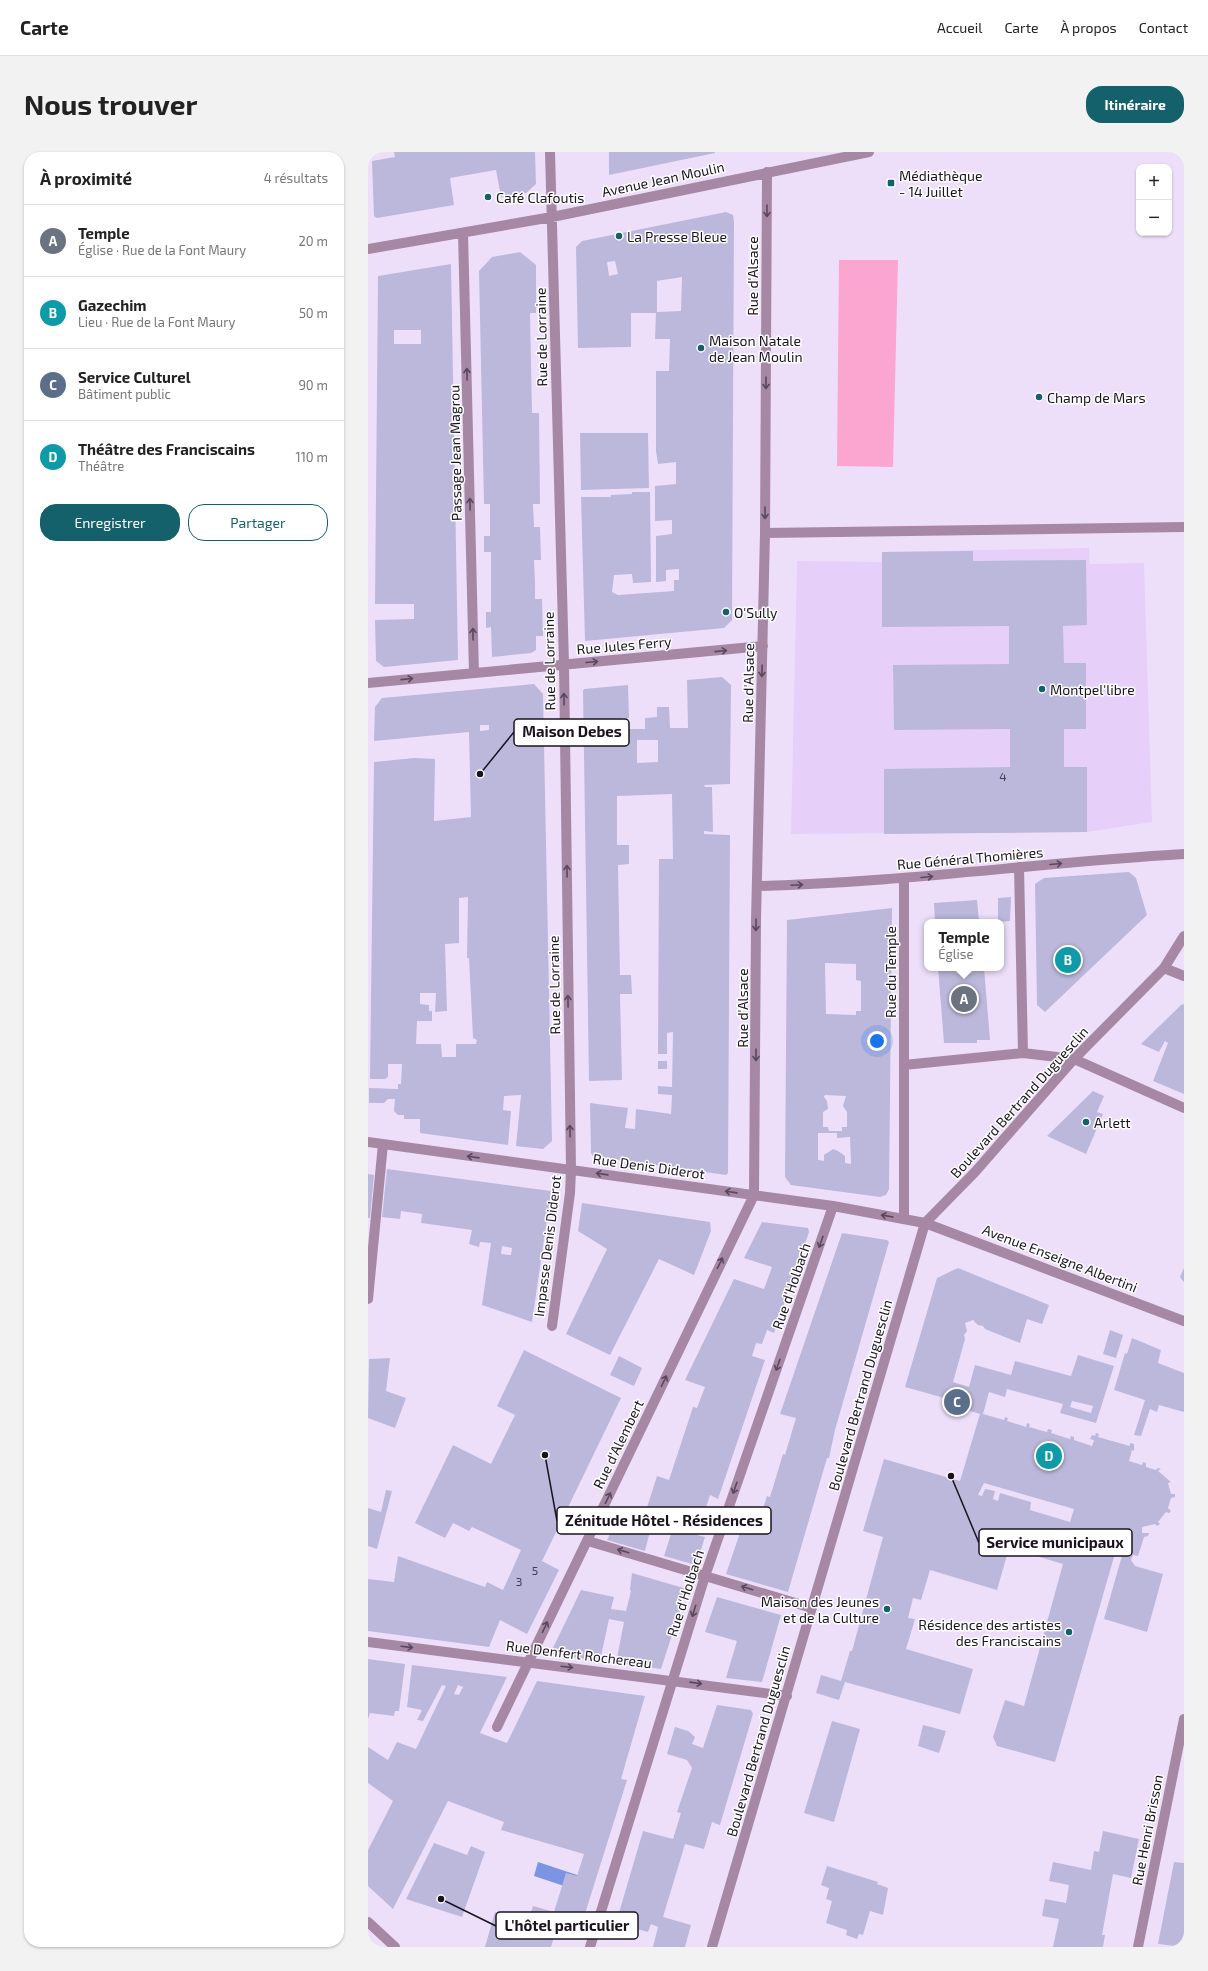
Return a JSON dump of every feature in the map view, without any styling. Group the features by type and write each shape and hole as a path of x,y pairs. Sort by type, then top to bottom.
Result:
{"street":[{"name":"Rue de Lorraine","path":"550,152 564,664 571,1170"},
{"name":"Avenue Jean Moulin","path":"368,249 552,217 869,152"},
{"name":"Rue d'Alsace","path":"754,1195 765,533 767,172"},
{"name":"Passage Jean Magrou","path":"463,233 474,672"},
{"path":"765,533 1184,528"},
{"name":"Rue Jules Ferry","path":"368,683 763,646"},
{"name":"Rue Général Thomières","path":"758,886 904,878 1184,854"},
{"path":"1019,867 1023,1053"},
{"name":"Rue du Temple","path":"904,878 904,1219"},
{"name":"Boulevard Bertrand Duguesclin","path":"712,1947 925,1224 975,1172 1074,1059 1164,968 1184,936"},
{"path":"1164,968 1184,976"},
{"path":"904,1065 1023,1053 1074,1059 1184,1108"},
{"name":"Rue Denis Diderot","path":"368,1142 834,1206 925,1224"},
{"path":"368,1299 383,1144"},
{"name":"Impasse Denis Diderot","path":"552,1326 570,1193 571,1170"},
{"name":"Rue d'Alembert","path":"497,1727 754,1195"},
{"name":"Rue d'Holbach","path":"590,1947 705,1576 834,1206"},
{"name":"Avenue Enseigne Albertini","path":"925,1224 1184,1321"},
{"path":"588,1541 812,1608"},
{"name":"Rue Denfert Rochereau","path":"368,1642 787,1696"},
{"name":"Rue Henri Brisson","path":"1138,1947 1184,1719"},
{"path":"368,1922 391,1945"}],"shaded area":[{"path":"839,260 898,260 893,467 837,466"},
{"path":"1089,548 1090,564 1144,563 1152,822 1087,832 791,834 797,561 881,562 882,552"}],"water":[{"path":"538,1862 583,1877 579,1891 534,1876"}],"building":[{"path":"394,152 535,152 536,184 526,193 501,197 496,170 450,178 454,205 377,218 374,216 372,161 395,157"},
{"path":"609,152 715,152 715,153 609,175"},
{"path":"726,212 733,215 732,620 724,628 585,641 581,497 611,497 611,495 632,494 632,492 650,492 651,582 633,583 632,574 614,575 612,592 618,595 674,591 674,580 679,580 679,569 666,570 666,581 656,582 656,536 672,534 672,520 655,521 655,486 676,484 676,462 658,464 656,451 656,371 669,371 670,339 655,339 656,313 631,313 631,347 578,348 576,247 582,241","holes":["615,261 618,274 609,276 607,262","682,277 681,311 657,312 657,281"]},
{"path":"520,252 536,265 536,313 530,313 532,413 539,413 540,504 533,504 534,527 540,527 541,560 534,560 535,599 542,599 543,636 536,636 536,650 531,653 492,657 491,627 486,628 486,612 491,612 491,552 484,552 484,536 490,536 490,504 484,504 479,271 492,257"},
{"path":"451,264 458,660 384,667 376,661 375,620 414,619 414,604 375,604 378,276","holes":["394,330 421,330 421,344 394,344"]},
{"path":"580,433 648,433 649,488 581,490"},
{"path":"973,551 973,561 1086,560 1087,625 1063,626 1064,663 1086,663 1086,729 1064,729 1064,767 1087,767 1087,832 884,834 884,769 1010,767 1010,729 894,730 893,665 1009,664 1009,626 882,627 882,552"},
{"path":"722,677 731,685 730,784 704,785 705,787 712,787 713,832 704,831 704,834 730,835 728,1173 726,1175 593,1156 591,1153 590,1103 628,1108 625,1128 635,1129 636,1109 671,1114 672,1095 658,1094 658,1086 672,1087 673,1032 667,1033 667,1054 658,1054 659,859 673,859 672,794 617,796 617,845 629,845 629,864 618,865 620,975 631,975 632,994 620,994 622,1080 589,1081 583,691 584,689 628,685 629,718 622,718 623,722 618,722 618,729 645,729 645,718 657,717 657,707 669,707 670,728 688,728 687,680","holes":["637,740 658,740 658,762 637,763"]},
{"path":"534,684 543,694 552,1141 543,1149 516,1146 521,1095 504,1096 503,1110 511,1111 508,1145 420,1133 420,1119 404,1119 404,1115 398,1115 394,1111 395,1099 388,1099 384,1103 369,1103 369,1088 398,1089 398,1084 401,1084 402,1064 388,1064 388,1077 385,1079 370,1079 374,762 414,758 435,759 434,821 471,817 469,732 374,741 375,707 382,698","holes":["480,725 489,725 489,730 480,731","468,897 467,958 469,958 473,1038 477,1040 476,1044 456,1044 456,1057 442,1057 441,1044 416,1044 417,1021 432,1021 432,1011 429,1011 429,1005 420,1004 420,993 436,993 435,1012 447,1011 445,944 459,943 459,898"]},
{"path":"1129,872 1136,878 1147,915 1045,1012 1037,1005 1035,884 1044,878"},
{"path":"1011,897 1010,921 1004,922 1004,919 998,919 998,898"},
{"path":"977,900 979,919 935,919 934,903"},
{"path":"892,908 889,1189 886,1195 880,1197 791,1185 785,1177 787,920","holes":["825,963 856,964 856,980 861,981 861,1011 856,1011 856,1015 826,1014","825,1095 846,1096 843,1106 847,1112 847,1127 842,1127 842,1131 829,1131 828,1127 823,1127 823,1112 828,1109 827,1101 824,1097","818,1133 837,1133 837,1138 850,1137 851,1164 845,1163 845,1156 833,1149 824,1155 824,1161 818,1160"]},
{"path":"938,971 984,971 990,1040 977,1040 977,1043 944,1043"},
{"path":"1184,1004 1184,1094 1153,1081 1168,1043 1165,1041 1159,1052 1141,1044 1181,1005"},
{"path":"658,1061 667,1061 667,1069 658,1069"},
{"path":"1093,1091 1104,1096 1097,1112 1103,1114 1086,1154 1047,1136"},
{"path":"387,1169 551,1191 532,1322 482,1305 491,1243 480,1242 479,1247 469,1244 472,1230 421,1223 422,1214 401,1211 400,1219 382,1217","holes":["502,1246 512,1248 511,1255 501,1254"]},
{"path":"368,1174 374,1175 370,1218 368,1218"},
{"path":"582,1203 710,1222 711,1231 694,1275 659,1259 610,1355 566,1334 607,1249 578,1231"},
{"path":"762,1222 808,1228 809,1232 774,1333 767,1330 762,1344 756,1343 752,1356 765,1360 718,1499 710,1495 697,1535 705,1537 696,1565 664,1556 672,1531 660,1528 660,1530 651,1527 645,1551 607,1540 620,1513 643,1520 657,1476 669,1480 693,1407 697,1408 705,1387 685,1380 734,1279 764,1289 772,1267 744,1258"},
{"path":"842,1233 887,1240 889,1242 835,1430 829,1458 827,1458 788,1592 726,1574 746,1515 760,1518 767,1496 770,1497 783,1454 785,1455 796,1418 780,1414"},
{"path":"958,1268 1049,1305 1042,1324 1027,1319 1020,1343 985,1329 973,1320 965,1323 967,1331 964,1335 965,1339 953,1382 969,1387 975,1365 1011,1375 1015,1361 1071,1376 1078,1355 1114,1366 1096,1423 1060,1413 1063,1404 1007,1389 1005,1397 989,1392 983,1414 1004,1420 1005,1417 1008,1418 1007,1421 1026,1427 1027,1423 1030,1424 1029,1427 1047,1432 1048,1429 1052,1430 1051,1433 1070,1439 1071,1436 1074,1437 1074,1440 1092,1446 1094,1440 1090,1439 1092,1435 1095,1436 1096,1433 1099,1434 1098,1437 1130,1446 1130,1443 1134,1444 1134,1451 1132,1450 1129,1461 1142,1465 1143,1462 1146,1463 1146,1467 1156,1470 1158,1468 1161,1469 1158,1471 1171,1482 1168,1483 1171,1494 1175,1494 1175,1497 1171,1498 1168,1508 1171,1511 1169,1513 1166,1512 1158,1522 1160,1524 1157,1526 1155,1524 1142,1527 1142,1533 1149,1533 1148,1536 1144,1537 1138,1556 1133,1555 1131,1560 1135,1566 1163,1574 1147,1632 1104,1619 1123,1552 1116,1550 1055,1762 997,1746 993,1737 1005,1700 1024,1706 1063,1564 1009,1548 997,1590 930,1570 921,1600 913,1598 908,1618 915,1619 906,1649 973,1669 960,1714 845,1682 839,1700 816,1693 821,1675 841,1681 850,1651 852,1651 883,1537 863,1531 884,1459 960,1481 980,1414 961,1408 962,1403 905,1387 937,1278","holes":["1072,1401 1093,1406 1091,1413 1070,1407","984,1483 1074,1509 1070,1522 1030,1510 1031,1502 1000,1493 998,1501 993,1499 995,1491 985,1489 982,1496 978,1495"]},
{"path":"1184,1268 1184,1282 1180,1277"},
{"path":"1110,1330 1123,1335 1116,1358 1103,1354"},
{"path":"1132,1338 1161,1350 1158,1363 1184,1373 1184,1412 1159,1405 1157,1412 1150,1409 1141,1436 1134,1435 1145,1400 1114,1390 1125,1353 1127,1354"},
{"path":"524,1350 621,1398 542,1561 559,1570 527,1634 500,1620 489,1647 368,1631 368,1579 394,1582 398,1556 485,1587 487,1582 503,1590 521,1550 472,1527 469,1531 453,1523 445,1538 415,1523 453,1445 491,1464 515,1415 497,1406"},
{"path":"619,1356 642,1368 634,1386 610,1375"},
{"path":"390,1358 386,1391 406,1398 395,1428 368,1418 369,1359"},
{"path":"386,1490 392,1491 377,1549 368,1546 368,1508 381,1512"},
{"path":"632,1573 687,1589 661,1669 616,1663 624,1622 609,1619 600,1661 550,1654 581,1590 614,1597 611,1609 626,1611 631,1591"},
{"path":"717,1597 781,1615 762,1682 726,1678 737,1641 705,1632"},
{"path":"368,1659 405,1664 399,1711 395,1711 394,1716 370,1713 368,1719"},
{"path":"412,1665 507,1677 480,1733 507,1743 537,1681 645,1696 621,1779 627,1780 578,1936 556,1930 551,1947 485,1947 495,1912 528,1921 533,1906 554,1912 566,1873 577,1876 584,1854 501,1830 504,1822 448,1801 393,1909 368,1886 368,1850 393,1801 368,1783 368,1747 388,1760 397,1742 416,1749 446,1686 442,1685 423,1721 417,1720 422,1710 407,1707","holes":["458,1685 463,1687 459,1695 454,1694"]},
{"path":"717,1705 751,1710 753,1714 720,1825 712,1822 704,1849 685,1844 663,1917 691,1925 685,1947 653,1947 658,1927 651,1924 648,1932 616,1923 643,1831 673,1839 681,1813 677,1812 692,1768 687,1760 667,1754 675,1727 688,1731 695,1737 692,1744 703,1748"},
{"path":"832,1721 860,1729 834,1822 804,1813"},
{"path":"923,1725 946,1731 939,1753 918,1746"},
{"path":"1103,1831 1139,1839 1131,1878 1113,1874 1102,1935 1105,1935 1103,1947 1053,1947 1059,1919 1042,1916 1045,1899 1066,1903 1069,1885 1049,1881 1053,1862 1091,1870 1094,1851 1099,1852"},
{"path":"434,1843 467,1855 471,1846 485,1852 462,1917 406,1899"},
{"path":"1174,1862 1184,1863 1184,1947 1158,1944"},
{"path":"827,1866 878,1882 877,1884 888,1888 883,1915 870,1911 863,1935 859,1934 857,1939 846,1935 847,1930 826,1923 832,1901 826,1899 829,1888 821,1885"}],"place":[{"name":"Médiathèque - 14 Juillet","path":"891,183"},
{"name":"Café Clafoutis","path":"488,197"},
{"name":"La Presse Bleue","path":"619,236"},
{"name":"Maison Natale de Jean Moulin","path":"701,348"},
{"name":"Champ de Mars","path":"1039,397"},
{"name":"O'Sully","path":"726,612"},
{"name":"Montpel'libre","path":"1042,689"},
{"name":"Maison Debes","path":"480,774"},
{"name":"Gazechim","path":"1068,960"},
{"name":"Temple","path":"964,999"},
{"name":"Arlett","path":"1086,1122"},
{"name":"Service Culturel","path":"957,1402"},
{"name":"Zénitude Hôtel - Résidences","path":"545,1455"},
{"name":"Théâtre des Franciscains","path":"1049,1456"},
{"name":"Service municipaux","path":"951,1476"},
{"name":"Maison des Jeunes et de la Culture","path":"887,1609"},
{"name":"Résidence des artistes des Franciscains","path":"1069,1632"},
{"name":"L'hôtel particulier","path":"441,1899"}]}
